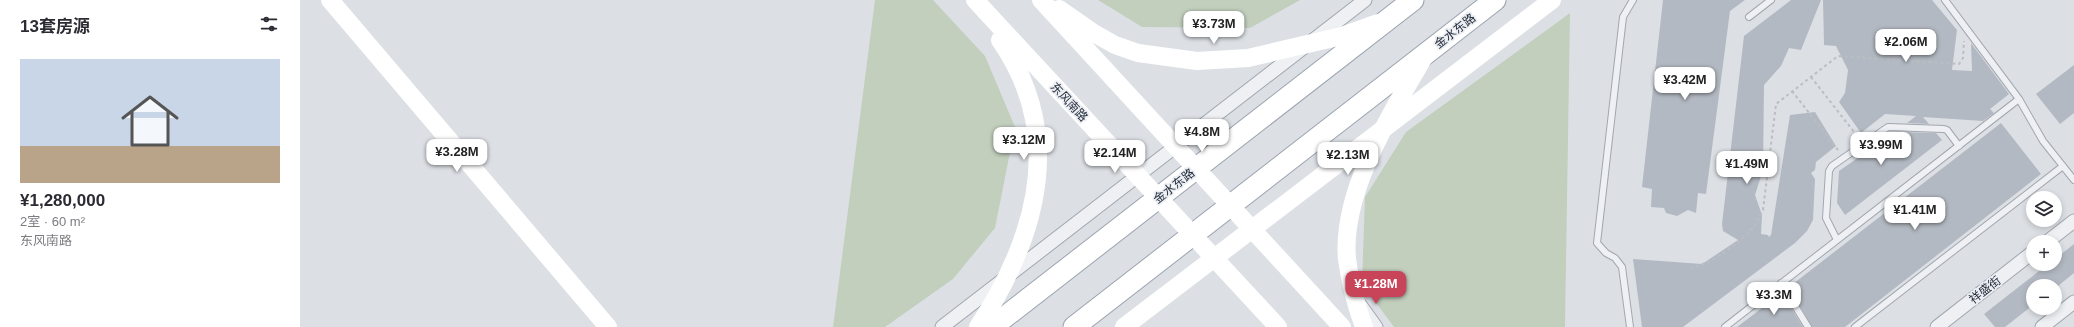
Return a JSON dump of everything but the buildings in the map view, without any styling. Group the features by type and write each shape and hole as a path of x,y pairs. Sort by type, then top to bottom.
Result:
{"main road":[{"path":"330,0 608,327"},
{"path":"972,0 1013,59 1032,106 1037,133 1039,156 1037,184 1026,231 1016,258 978,327"},
{"name":"东风南路","path":"975,0 1275,324"},
{"path":"1040,0 1342,327"},
{"path":"1046,0 1092,32 1115,45 1138,52 1169,58 1197,61 1248,58 1342,36 1388,19"},
{"name":"金水东路","path":"992,327 1413,0"},
{"name":"金水东路","path":"1074,327 1495,0"},
{"path":"1124,327 1552,0"},
{"path":"1364,327 1355,298 1347,258 1348,236 1352,209 1357,188 1372,153 1426,54"}],"street":[{"path":"942,327 1365,0"},
{"path":"2056,235 2074,221"},
{"name":"祥盛街","path":"1937,327 2026,257"},
{"path":"1355,298 1376,327"},
{"path":"2042,327 2074,302"}],"lane":[{"path":"1630,327 1622,267 1615,258 1606,253 1597,243 1623,17 1633,0"},
{"path":"1749,17 1771,0"},
{"path":"1945,0 2019,99 2043,140 2074,180"},
{"path":"1725,327 2019,99"},
{"path":"1837,240 1826,218 1829,171 1832,166 1888,127 1944,129 1947,130 1959,146"},
{"path":"1855,327 2063,166"},
{"path":"1781,283 1808,327"}],"path":[{"path":"1690,268 1698,267 1721,254 1756,224 1763,210 1774,110 1776,104 1838,56 1959,64 1963,58 1966,27"},
{"path":"1811,77 1863,144"},
{"path":"1792,92 1844,157"}],"green space":[{"path":"875,0 933,0 985,56 1015,127 995,228 953,279 885,327 833,327"},
{"path":"1098,0 1300,0 1250,28 1142,27"},
{"path":"1570,13 1565,327 1394,327 1362,284 1365,197 1406,132"}]}
